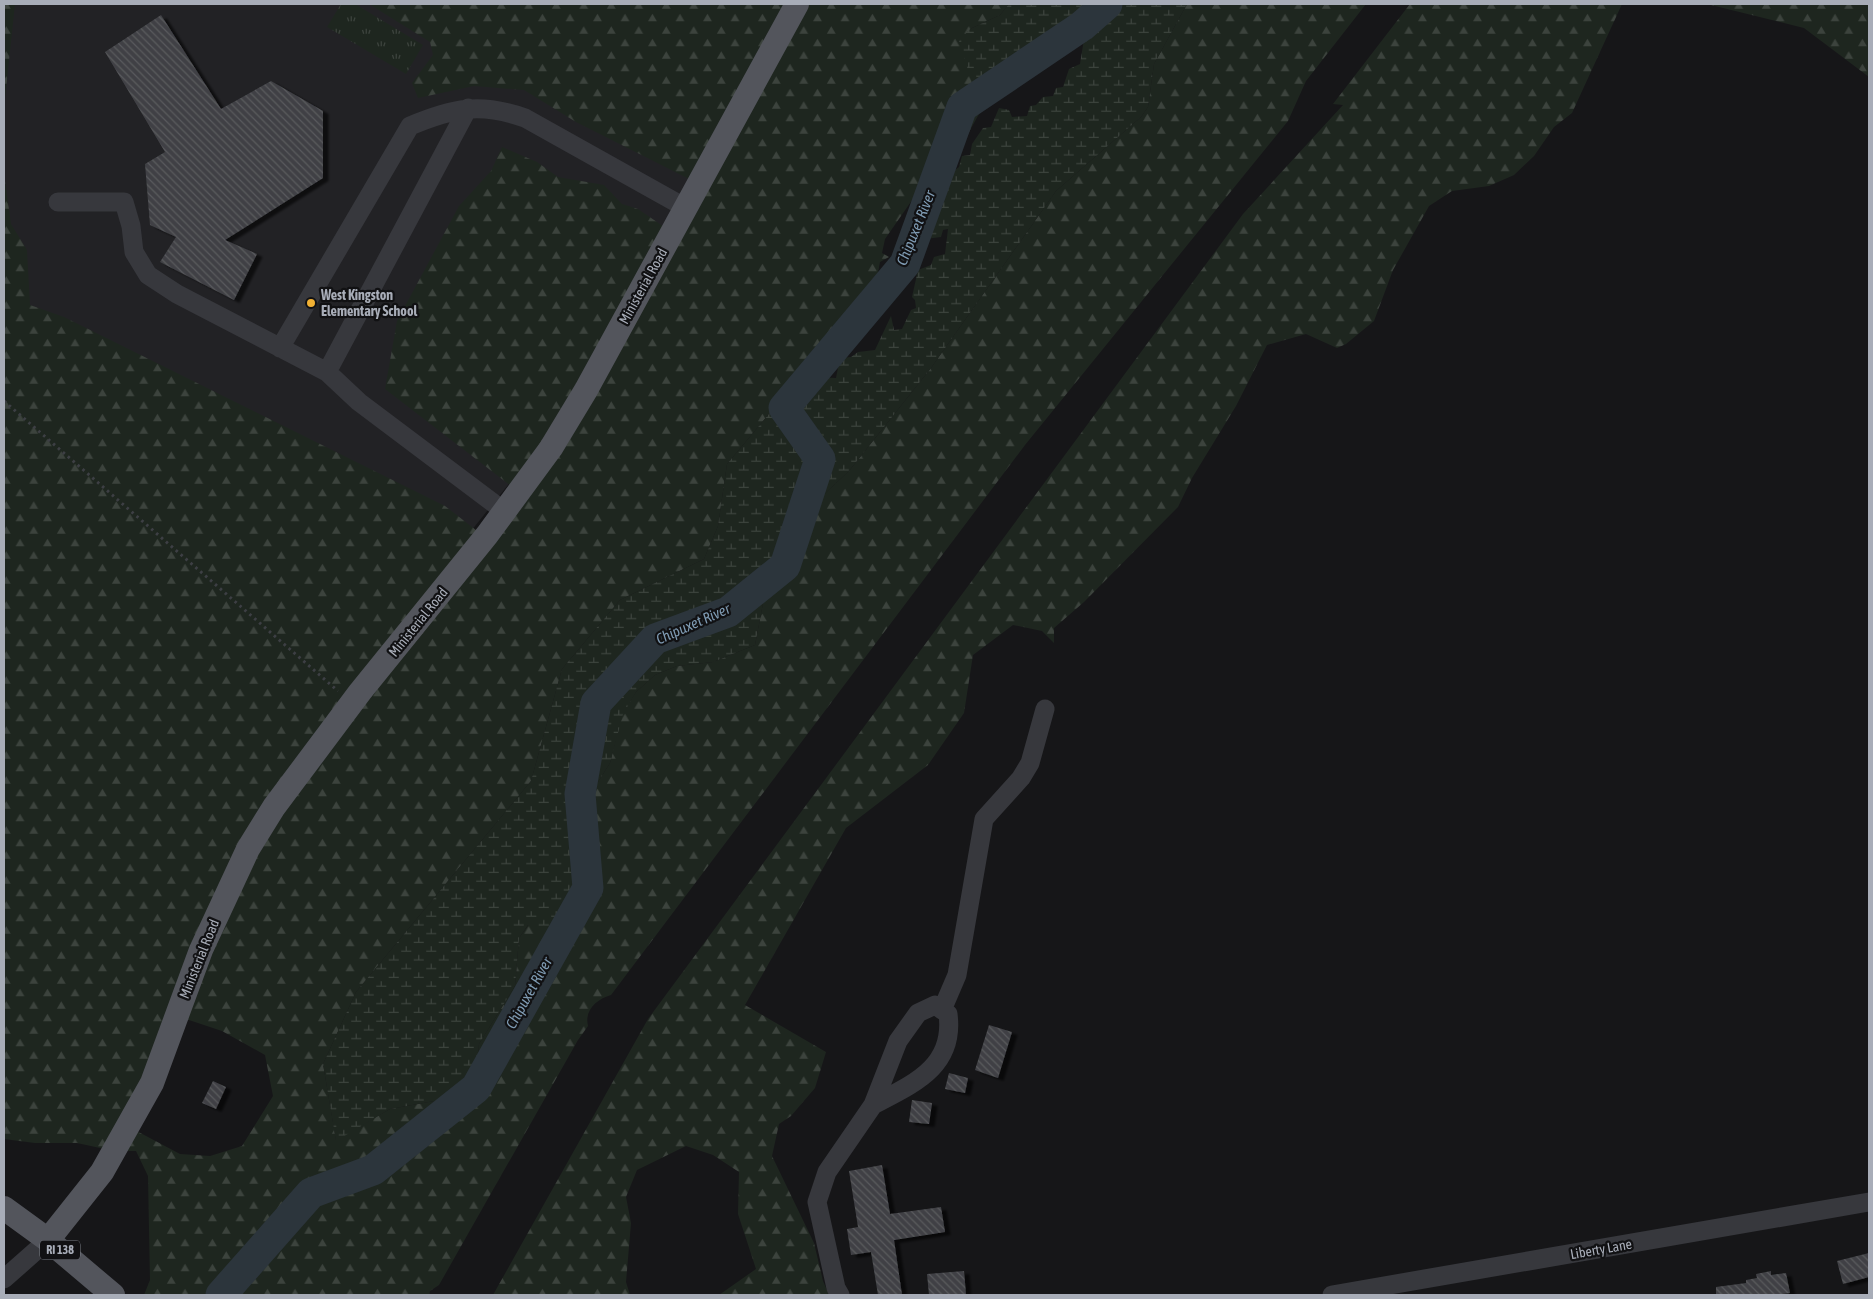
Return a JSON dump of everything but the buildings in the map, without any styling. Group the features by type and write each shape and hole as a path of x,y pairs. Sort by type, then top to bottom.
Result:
{"main road":[{"name":"Ministerial Road","path":"48,1240 102,1172 152,1084 201,950 248,849 274,807 352,702 418,622 550,448 586,390 797,4"},
{"name":"RI 138","path":"4,1208 48,1240 113,1295"}],"street":[{"path":"280,348 410,126 445,112 468,108 507,112 526,118 686,208"},
{"path":"327,372 468,108"},
{"path":"58,202 124,202 131,226 134,252 148,275 186,299 327,372 360,402 504,511"},
{"path":"942,1010 956,975 984,819 1021,778 1030,763 1046,709"},
{"path":"840,1295 836,1288 817,1202 827,1172 874,1105 898,1041 918,1013 935,1005 948,1014 950,1032 942,1055 921,1080 874,1105"},
{"name":"Liberty Lane","path":"1341,1295 1869,1202"},
{"path":"4,1279 48,1240"}],"path":[{"path":"4,401 352,702"}],"shaded area":[{"name":"West Kingston Elementary School","path":"4,4 476,4 721,123 532,455 431,581 4,339"}],"green space":[{"path":"4,4 15,4 4,108"},
{"path":"341,4 355,4 423,45 406,74 327,27"},
{"path":"369,4 1009,4 1000,15 970,29 973,86 986,101 985,103 969,132 933,170 885,239 882,253 889,257 880,262 876,281 870,292 851,308 843,320 836,323 831,336 819,343 814,349 805,362 797,382 781,391 774,408 727,464 718,526 704,559 620,600 562,669 531,781 356,992 323,1064 336,1140 390,1109 440,1100 478,1056 479,1044 515,986 519,938 529,924 573,930 592,905 585,887 586,801 610,763 622,714 636,692 655,675 677,666 713,662 755,645 766,588 797,550 815,514 819,499 849,471 931,368 1056,191 1141,117 1148,107 1154,64 1187,4 1366,4 1306,81 1288,121 1025,445 611,995 601,999 590,1010 587,1020 588,1026 578,1040 439,1285 430,1291 429,1295 144,1295 150,1280 148,1176 136,1151 114,1151 77,1143 35,1143 4,1139 4,174 11,224 27,250 30,305 64,317 445,506 485,537 516,490 385,389 397,321 459,206 491,171 502,147 537,162 558,177 604,185 622,204 638,209 673,233 697,183 576,122 524,90 474,86 418,98 412,83 433,55 430,42","holes":["180,1017 222,1031 265,1055 273,1096 242,1146 210,1156 180,1154 131,1128"]},
{"path":"1009,4 1187,4 1154,64 1148,107 1141,117 1056,191 931,368 849,471 819,499 815,514 797,550 766,588 755,645 713,662 677,666 655,675 636,692 623,714 610,763 586,801 585,887 592,905 588,919 573,930 528,925 519,938 515,986 479,1044 478,1056 463,1087 440,1100 390,1109 336,1141 323,1064 356,992 531,781 562,669 620,600 704,559 718,526 727,464 774,408 781,391 797,382 807,387 812,383 814,377 836,378 840,358 851,357 858,352 875,350 891,316 894,330 902,329 911,310 916,308 915,300 912,297 918,270 931,265 934,257 945,254 948,229 943,230 941,237 925,239 925,235 931,206 938,205 950,174 959,167 962,156 970,155 972,144 983,128 991,127 999,108 1009,110 1012,117 1027,116 1030,106 1036,105 1043,97 1053,96 1056,88 1063,87 1069,69 1080,64 1084,39 1090,37 1096,19 1089,15 1081,16 1020,77 986,101 973,86 959,41 970,29 1000,15"},
{"path":"1410,4 1622,4 1572,113 1554,127 1534,156 1514,175 1489,186 1452,191 1429,206 1393,270 1374,321 1346,344 1337,348 1306,334 1267,345 1236,406 1192,478 1178,507 1084,602 1054,628 1054,643 1042,631 1013,625 973,655 964,713 928,765 846,828 745,1005 826,1052 815,1088 791,1116 779,1124 772,1156 814,1243 823,1281 829,1295 719,1295 756,1269 738,1214 739,1172 713,1155 686,1146 637,1170 626,1197 631,1223 626,1282 630,1295 493,1295 648,1019 1243,214 1343,105 1333,104"},
{"path":"1707,4 1869,4 1869,77 1804,28"}],"waterway":[{"name":"Chipuxet River","path":"221,1295 311,1193 373,1170 476,1088 588,888 580,794 596,703 655,639 728,612 785,566 820,459 784,408 905,264 962,107 1082,26 1107,4"}],"place":[{"name":"West Kingston Elementary School","path":"311,303"}]}
